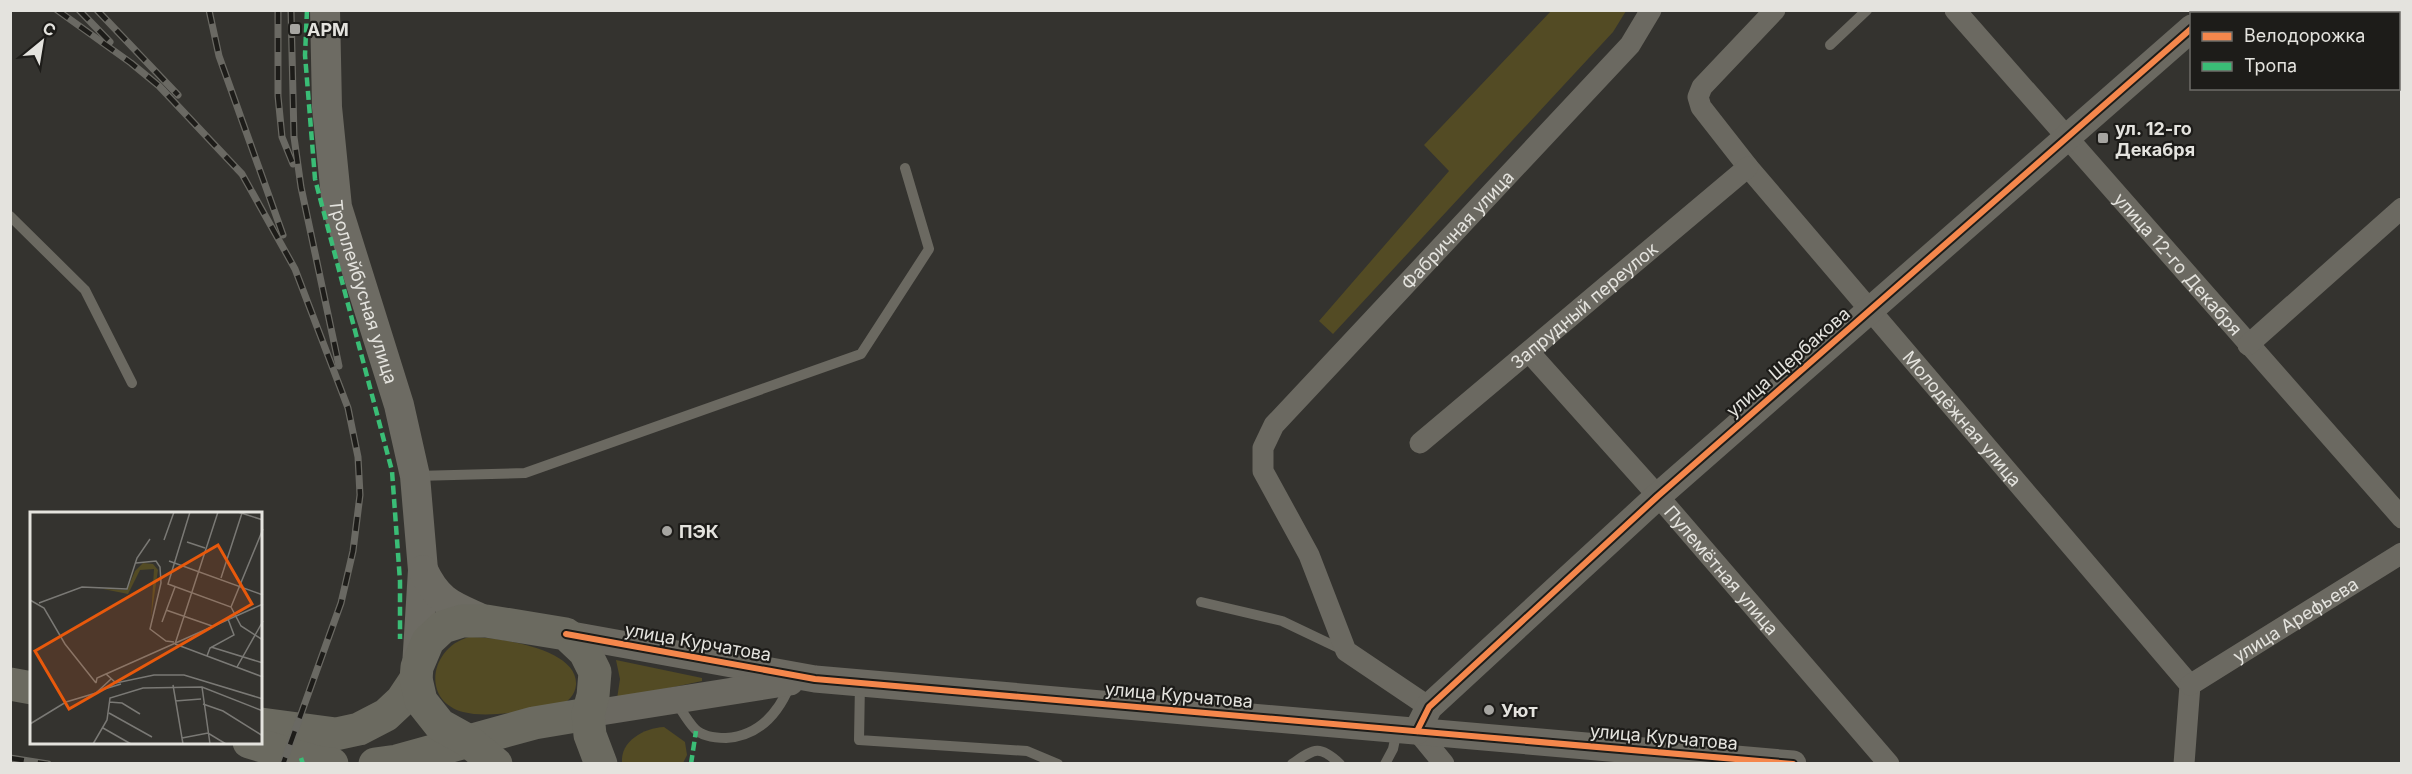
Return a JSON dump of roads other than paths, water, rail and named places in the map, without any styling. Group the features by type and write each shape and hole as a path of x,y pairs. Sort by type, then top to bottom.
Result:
{"main road":[{"name":"Троллейбусная улица","path":"325,10 327,107 337,207 399,405 415,476 423,570 417,673"},
{"name":"Троллейбусная улица","path":"423,570 432,590 442,599 486,621"},
{"path":"262,735 336,734 359,729 386,715 402,700 417,673 428,641 443,627 462,621 486,621 566,634 585,652 595,672 593,696 588,714 590,735 601,764"},
{"path":"10,672 30,675"},
{"path":"417,673 421,702 440,725 467,740 496,764"},
{"path":"10,684 30,688"},
{"path":"394,763 467,740 534,723 588,714"},
{"path":"262,735 320,763 332,764"}],"street":[{"name":"Фабричная улица","path":"1346,651 1309,555 1263,471 1263,448 1274,425 1630,45 1652,10"},
{"name":"Молодёжная улица","path":"1775,10 1702,87 1698,97 1701,107 1748,167 2190,685"},
{"name":"улица 12-го Декабря","path":"1954,10 2402,518"},
{"name":"улица Щербакова","path":"1407,730 1429,706 1658,496 2190,30"},
{"name":"Запрудный переулок","path":"1420,443 1748,167"},
{"path":"2248,345 2402,208"},
{"name":"Пулемётная улица","path":"1529,352 1658,496 1889,764"},
{"name":"улица Арефьева","path":"2190,685 2402,553"},
{"name":"улица Курчатова","path":"566,634 803,680 860,682 1793,764"},
{"path":"1346,651 1429,706"},
{"name":"улица Курчатова","path":"588,714 803,680"},
{"path":"2184,764 2190,685"},
{"path":"1407,730 1444,764"}],"lane":[{"path":"1830,45 1867,10"},
{"path":"415,476 525,473 861,354 929,249 904,168"},
{"path":"10,216 85,290 132,383"},
{"path":"1202,602 1282,621 1346,651"},
{"path":"674,700 696,730 714,738 740,737 757,730 803,680"},
{"path":"860,682 859,740 1028,751 1058,764"},
{"path":"1385,764 1407,730"},
{"path":"1292,764 1312,751 1319,750 1328,752 1340,764"}],"railway":[{"path":"57,10 159,86 242,174 295,269 348,408 358,457 360,495 353,551 341,603 283,764"},
{"path":"79,10 110,42"},
{"path":"97,10 178,95"},
{"path":"209,10 219,56 283,235"},
{"path":"278,10 278,96 282,137 293,164"},
{"path":"291,10 294,137 301,187 339,366"},
{"path":"10,758 48,764"}],"place":[{"name":"АРМ","path":"295,29"},
{"name":"ул. 12-го Декабря","path":"2103,138"},
{"name":"ПЭК","path":"667,531"},
{"name":"Уют","path":"1489,710"}]}
